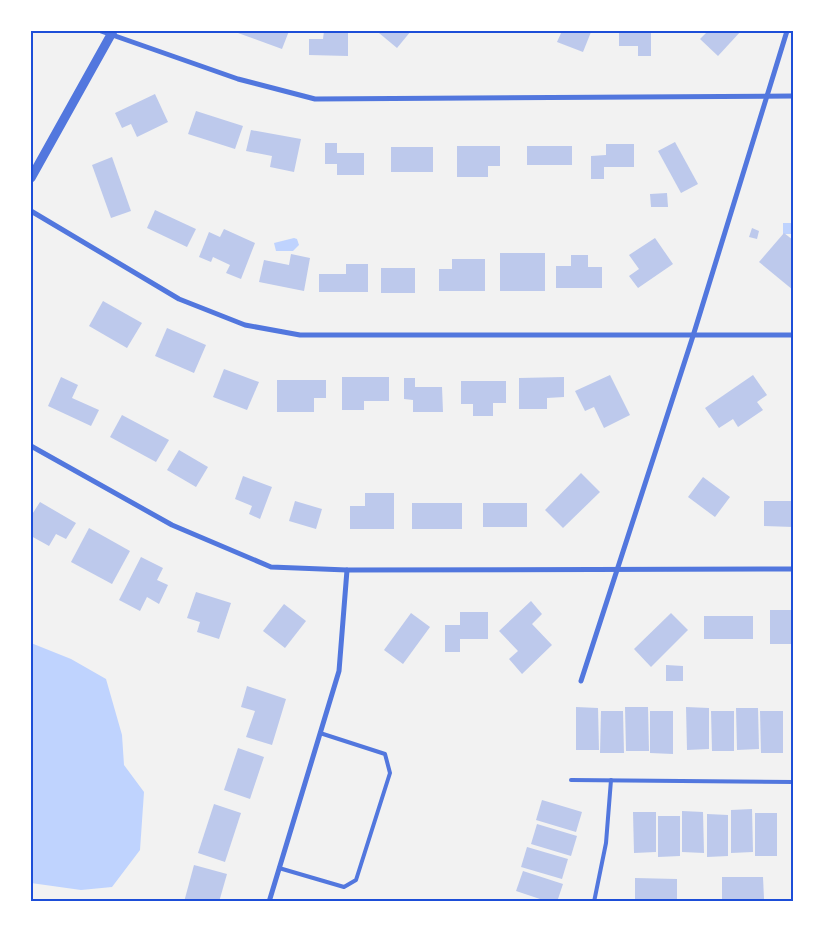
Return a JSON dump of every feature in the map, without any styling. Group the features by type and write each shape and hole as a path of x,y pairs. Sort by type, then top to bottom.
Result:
{"street":[{"path":"101,31 112,33 238,79 315,99 793,96"},
{"path":"581,681 693,336 788,31"},
{"path":"31,178 112,33"},
{"path":"31,211 179,299 245,325 300,335 793,335"},
{"path":"31,446 172,525 271,567 347,570 793,569"},
{"path":"269,902 338,672 347,570"}],"lane":[{"path":"279,868 344,887 356,880 390,773 385,754 320,733"},
{"path":"571,780 793,782"},
{"path":"594,902 606,843 612,780"}],"water":[{"path":"783,223 793,223 793,234 783,234"},
{"path":"297,239 299,245 293,251 276,251 274,243"},
{"path":"31,643 71,659 106,679 122,735 124,765 144,792 140,850 112,887 81,890 31,883"}],"building":[{"path":"239,31 289,31 282,49 238,33"},
{"path":"324,31 348,31 348,56 309,55 309,39 323,39"},
{"path":"381,31 411,31 397,48 379,33"},
{"path":"562,31 591,32 583,52 557,42"},
{"path":"619,31 651,31 651,56 638,56 638,46 619,46"},
{"path":"708,31 741,31 718,56 700,39"},
{"path":"155,94 168,122 137,137 131,124 122,128 115,113"},
{"path":"196,111 243,126 235,149 188,134"},
{"path":"251,130 301,139 294,172 270,167 272,156 246,151"},
{"path":"675,142 698,184 681,193 658,151"},
{"path":"325,143 337,143 337,153 364,153 364,175 337,175 337,164 325,164"},
{"path":"606,144 634,144 634,167 604,167 604,179 591,179 591,156 606,155"},
{"path":"457,146 500,146 500,166 488,166 488,177 457,177"},
{"path":"527,146 572,146 572,165 527,165"},
{"path":"391,147 433,147 433,172 391,172"},
{"path":"112,157 131,211 111,218 92,165"},
{"path":"667,193 668,207 651,207 650,194"},
{"path":"155,210 196,229 187,247 147,228"},
{"path":"752,228 759,231 757,239 749,237"},
{"path":"224,229 255,243 241,279 226,273 230,265 213,257 211,262 199,257 209,232 220,237"},
{"path":"784,233 793,240 793,290 759,262"},
{"path":"655,238 673,264 638,288 629,276 639,269 629,255"},
{"path":"500,253 545,253 545,291 500,291"},
{"path":"291,254 310,258 304,291 259,282 264,260 289,265"},
{"path":"571,255 588,255 588,267 602,267 602,288 556,288 556,266 571,266"},
{"path":"452,259 485,259 485,291 439,291 439,269 452,269"},
{"path":"346,264 368,264 368,292 319,292 319,274 346,274"},
{"path":"381,268 415,268 415,293 381,293"},
{"path":"103,301 142,323 127,348 89,326"},
{"path":"167,328 206,345 194,373 155,356"},
{"path":"224,369 259,382 247,410 213,397"},
{"path":"610,375 630,415 604,428 594,407 585,411 575,391"},
{"path":"753,375 767,395 757,402 763,410 738,427 733,419 719,428 705,408"},
{"path":"61,377 78,385 72,398 99,410 91,426 48,406"},
{"path":"342,377 389,377 389,401 364,401 364,410 342,410"},
{"path":"564,377 564,397 547,398 547,409 519,409 519,378"},
{"path":"404,378 415,378 415,387 442,387 443,412 413,412 413,400 404,399"},
{"path":"277,380 326,380 326,398 314,398 314,412 277,412"},
{"path":"461,381 506,381 506,403 493,403 493,416 473,416 473,404 461,404"},
{"path":"122,415 169,440 156,462 110,437"},
{"path":"179,450 208,467 196,487 167,470"},
{"path":"581,473 600,492 563,528 545,510"},
{"path":"243,476 272,487 260,519 249,514 252,506 235,499"},
{"path":"703,477 730,497 715,517 688,497"},
{"path":"365,493 394,493 394,529 350,529 350,506 365,506"},
{"path":"295,501 322,509 316,529 289,521"},
{"path":"764,501 793,501 793,527 764,526"},
{"path":"40,502 76,523 66,539 56,534 49,546 31,536 31,516"},
{"path":"412,503 462,503 462,529 412,529"},
{"path":"483,503 527,503 527,527 483,527"},
{"path":"89,528 130,551 112,584 71,562"},
{"path":"141,557 163,568 157,580 168,585 159,604 147,597 140,611 119,600"},
{"path":"196,592 231,603 219,639 197,632 200,622 187,618"},
{"path":"531,601 542,614 532,624 552,645 522,674 509,659 518,651 499,631"},
{"path":"284,604 306,621 285,648 263,631"},
{"path":"770,610 793,610 793,644 770,644"},
{"path":"460,612 488,612 488,639 460,639 460,652 445,652 445,625 460,625"},
{"path":"411,613 430,627 403,664 384,650"},
{"path":"671,613 688,630 651,667 634,649"},
{"path":"704,616 753,616 753,639 704,639"},
{"path":"666,665 683,666 683,681 666,681"},
{"path":"247,686 286,699 272,745 246,737 255,711 241,707"},
{"path":"576,707 598,708 599,750 576,750"},
{"path":"625,707 648,707 649,751 626,751"},
{"path":"686,707 709,708 709,749 687,750"},
{"path":"736,708 758,708 759,749 737,750"},
{"path":"601,711 623,711 624,753 600,753"},
{"path":"650,711 673,711 673,754 650,753"},
{"path":"711,711 734,711 734,751 712,751"},
{"path":"760,711 783,711 783,753 761,753"},
{"path":"238,748 264,757 250,799 224,790"},
{"path":"542,800 582,812 576,832 536,820"},
{"path":"214,804 241,813 225,862 198,853"},
{"path":"752,809 753,852 731,853 731,810"},
{"path":"682,811 703,812 704,853 682,852"},
{"path":"633,812 656,812 656,852 634,853"},
{"path":"755,813 777,813 777,856 755,856"},
{"path":"707,814 728,815 728,856 707,857"},
{"path":"658,816 680,816 680,856 658,857"},
{"path":"537,824 577,836 571,856 531,844"},
{"path":"527,847 568,859 562,879 521,867"},
{"path":"194,865 227,874 219,902 184,902"},
{"path":"523,871 563,884 557,902 549,902 516,891"},
{"path":"722,877 763,877 764,899 722,899"},
{"path":"635,878 677,879 677,902 635,902"}]}
